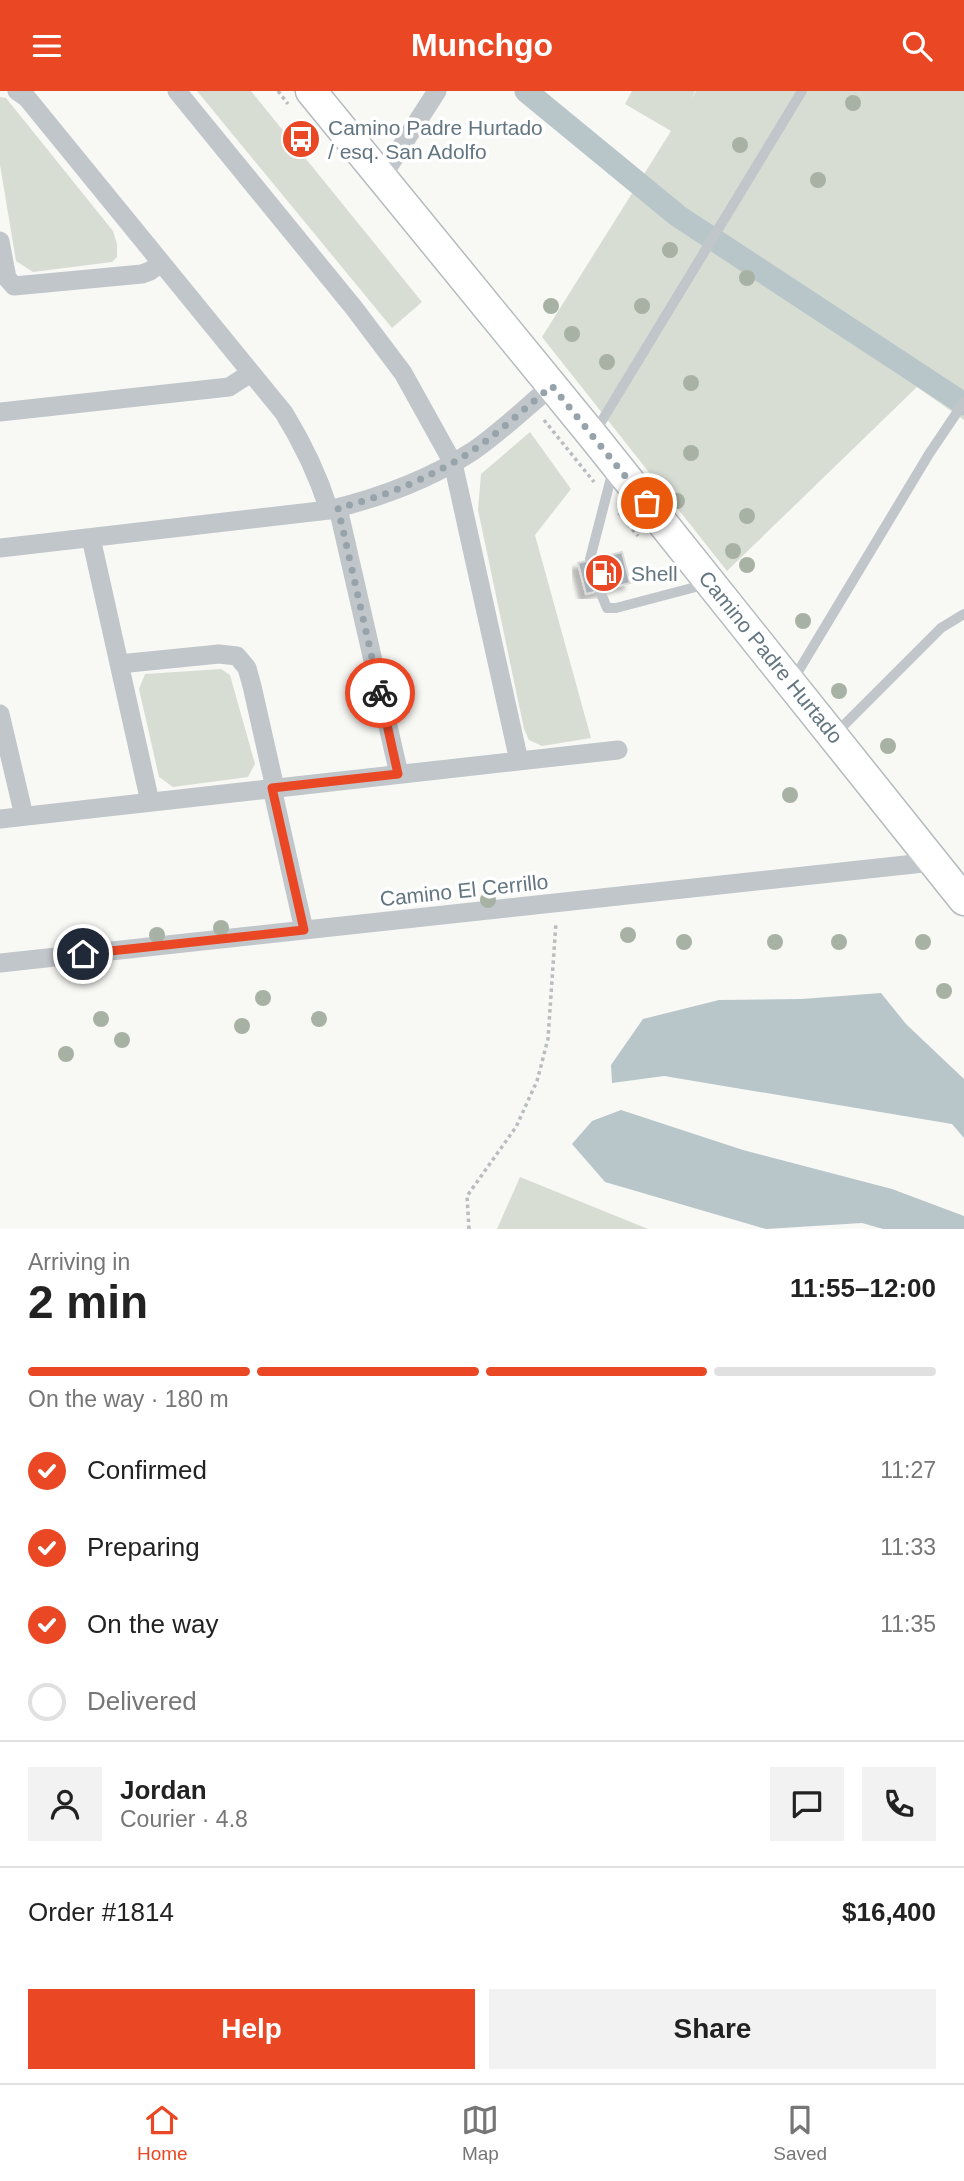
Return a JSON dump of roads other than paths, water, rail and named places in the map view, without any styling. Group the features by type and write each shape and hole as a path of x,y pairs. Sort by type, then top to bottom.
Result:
{"main road":[{"name":"Camino Padre Hurtado","path":"303,102 381,178 541,395 593,436 964,899"}],"street":[{"path":"17,91 27,98 284,413 304,448 333,509 398,774"},
{"path":"177,91 354,308 403,373 453,463 519,761"},
{"path":"381,178 437,91"},
{"path":"0,241 7,278 14,286 142,274 161,263"},
{"path":"0,412 229,387 251,373"},
{"path":"0,548 333,509 381,495 453,463 474,450 541,395"},
{"path":"91,538 150,802"},
{"path":"119,664 219,654 237,656 247,668 304,930"},
{"path":"0,714 24,816"},
{"path":"0,819 618,750"},
{"name":"Camino El Cerrillo","path":"0,963 933,862"}],"lane":[{"path":"593,436 802,91"},
{"path":"791,683 929,454 964,403"},
{"path":"590,559 615,463"},
{"path":"600,591 607,608 616,608 711,583"},
{"path":"834,735 941,628 964,614"}],"waterway":[{"path":"526,91 678,216 964,404"}],"place":[{"name":"Camino Padre Hurtado / esq. San Adolfo","path":"301,139"},
{"name":"Shell","path":"604,573"}]}
